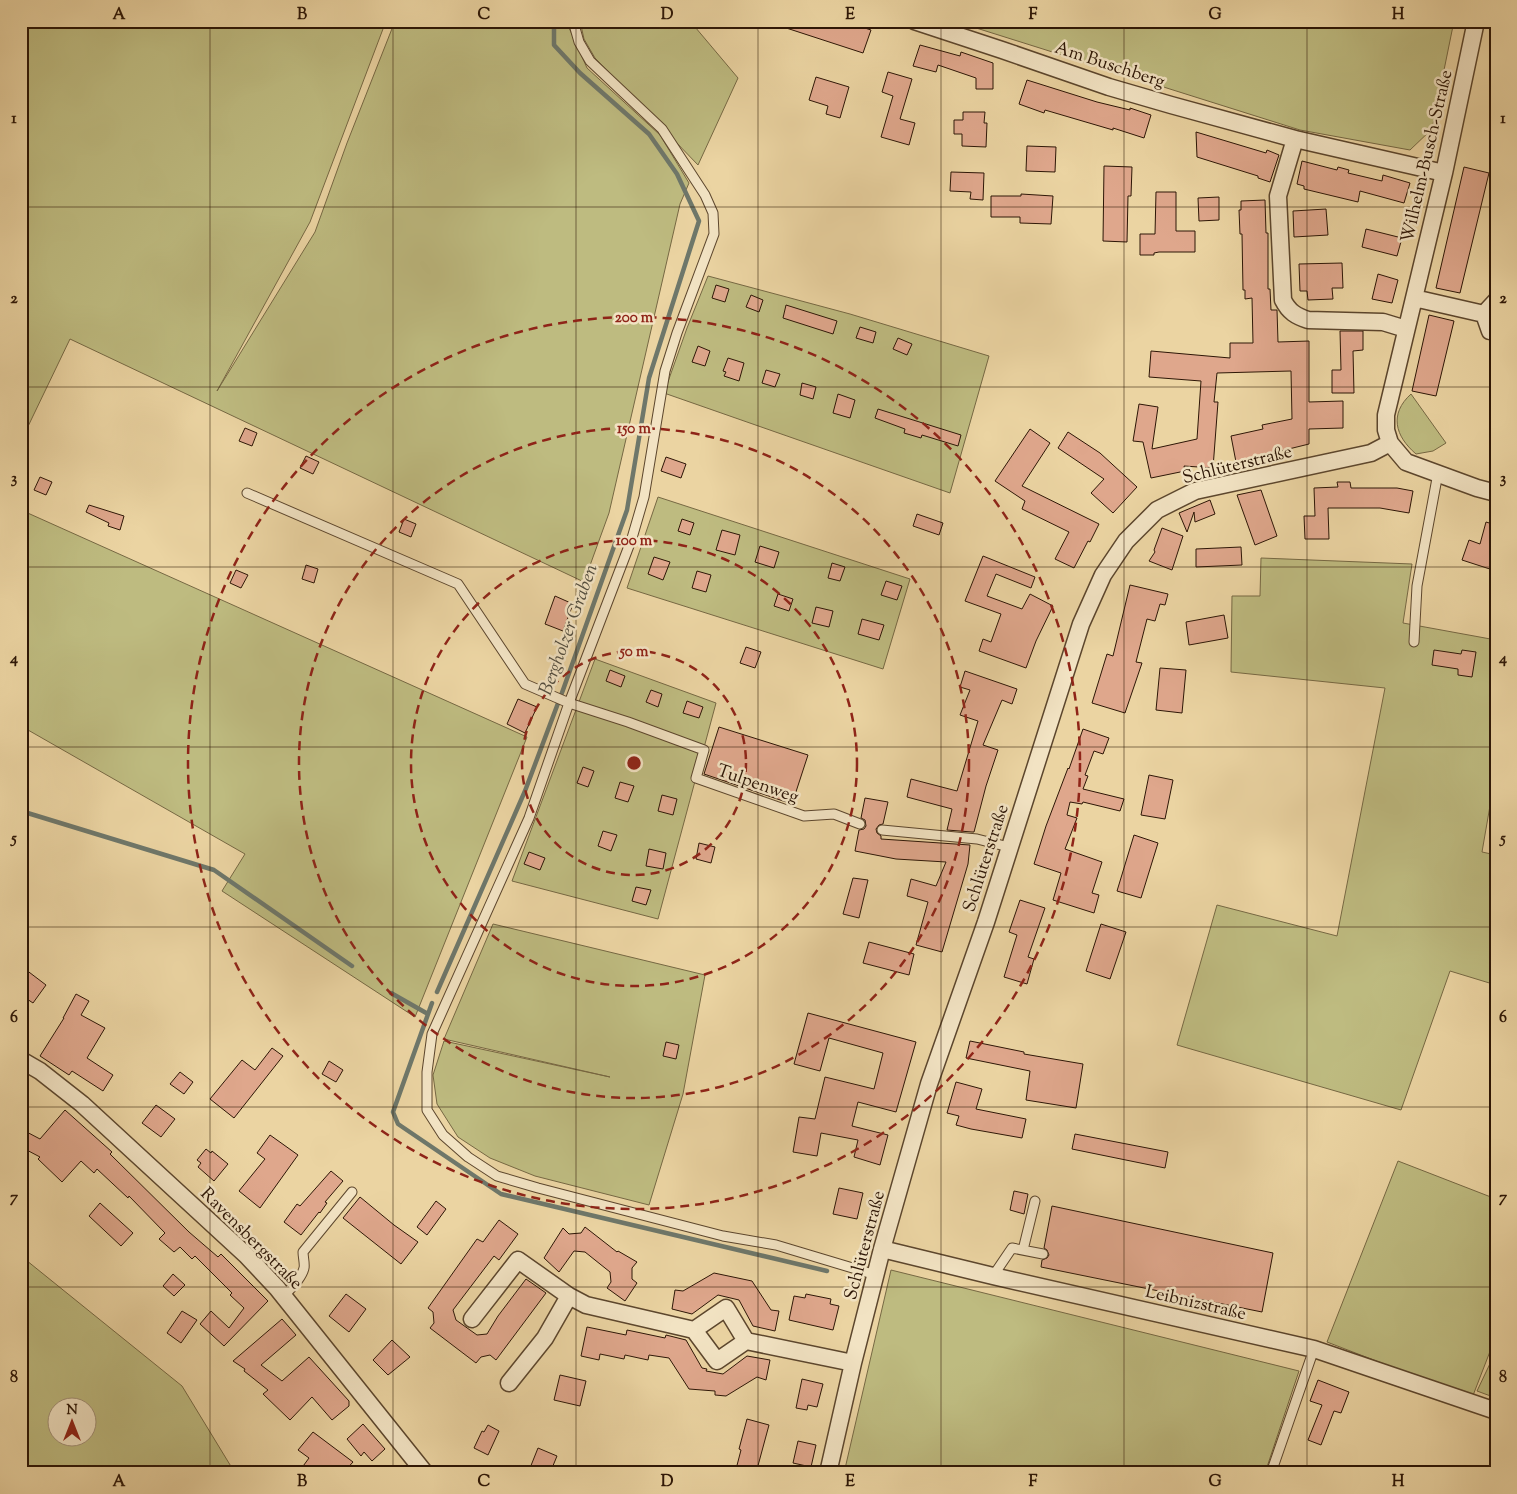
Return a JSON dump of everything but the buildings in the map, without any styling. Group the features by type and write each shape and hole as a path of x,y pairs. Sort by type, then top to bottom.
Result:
{"street":[{"name":"Am Buschberg","path":"914,21 1109,87 1295,139 1444,173"},
{"name":"Wilhelm-Busch-Straße","path":"1390,444 1386,430 1386,415 1444,173 1476,21"},
{"path":"1295,139 1278,196 1283,300 1288,310 1298,317 1308,320 1383,322 1406,329"},
{"path":"1414,298 1484,314"},
{"path":"1484,314 1496,301"},
{"path":"1484,314 1490,330 1496,332"},
{"path":"1390,444 1406,462 1476,488 1496,493"},
{"name":"Schlüterstraße","path":"828,1473 882,1249 929,1084 986,922 1081,624 1103,575 1126,541 1157,510 1195,491 1371,453 1390,444"},
{"name":"Ravensbergstraße","path":"21,1060 40,1071 82,1104 246,1254 284,1296 425,1473"},
{"name":"Leibnizstraße","path":"882,1249 1314,1349 1496,1412"},
{"path":"472,1319 518,1260 569,1296 586,1305 694,1330 717,1360 746,1341 853,1363"},
{"path":"509,1383 545,1338 569,1296"},
{"path":"694,1330 726,1308 746,1341"}],"lane":[{"path":"573,21 579,42 590,61 662,130 706,195 713,213 714,234 665,370 644,497 632,538 569,703 529,818 432,1034 427,1072 427,1110 443,1135 468,1158 497,1176 723,1236 776,1245 876,1275"},
{"path":"1414,642 1417,586 1438,473"},
{"path":"246,493 458,584 525,684 569,703"},
{"name":"Tulpenweg","path":"569,703 704,750 696,778 804,816 834,814 860,824"},
{"path":"882,830 977,839 1009,847"},
{"path":"284,1296 301,1275 304,1267 303,1252 352,1192"},
{"path":"1023,1250 1034,1201"},
{"path":"993,1276 1012,1248 1043,1254"},
{"path":"1270,1473 1314,1349"}],"shaded area":[{"path":"21,21 386,21 310,222 217,391 315,232 347,143 395,21 566,21 587,68 660,135 689,183 680,204 609,513 584,582 70,339 21,441"},
{"path":"580,21 690,21 738,78 698,165 595,58 584,39"},
{"path":"954,21 1454,21 1432,129 1410,150 1300,130"},
{"path":"708,276 850,314 989,356 950,493 664,393"},
{"path":"1411,394 1446,443 1433,451 1416,454 1403,440 1399,432 1397,417 1404,402"},
{"path":"658,497 910,579 883,669 627,588"},
{"path":"21,510 527,737 415,1017 222,891 245,854 21,726"},
{"path":"1261,558 1412,564 1403,623 1496,640 1496,771 1482,852 1496,855 1496,985 1450,971 1401,1110 1177,1045 1217,905 1337,936 1385,688 1231,672 1232,596 1260,596"},
{"path":"595,659 716,703 658,919 512,881"},
{"path":"493,924 705,975 683,1094 649,1205 535,1176 490,1158 458,1137 437,1104 433,1075 444,1041 610,1077 444,1039"},
{"path":"1398,1161 1496,1199 1496,1336 1472,1398 1327,1342"},
{"path":"21,1256 182,1386 235,1473 21,1473"},
{"path":"891,1270 1299,1371 1265,1473 844,1473"},
{"path":"1496,1351 1496,1398 1477,1391"}],"waterway":[{"name":"Bergholzer Graben","path":"437,992 525,791 627,510 649,378 699,221 677,174 649,134 580,73 554,45 554,21"},
{"path":"21,811 214,870 352,966"},
{"path":"391,993 428,1014"},
{"path":"432,1003 393,1112 398,1124 501,1194 827,1271"}]}
